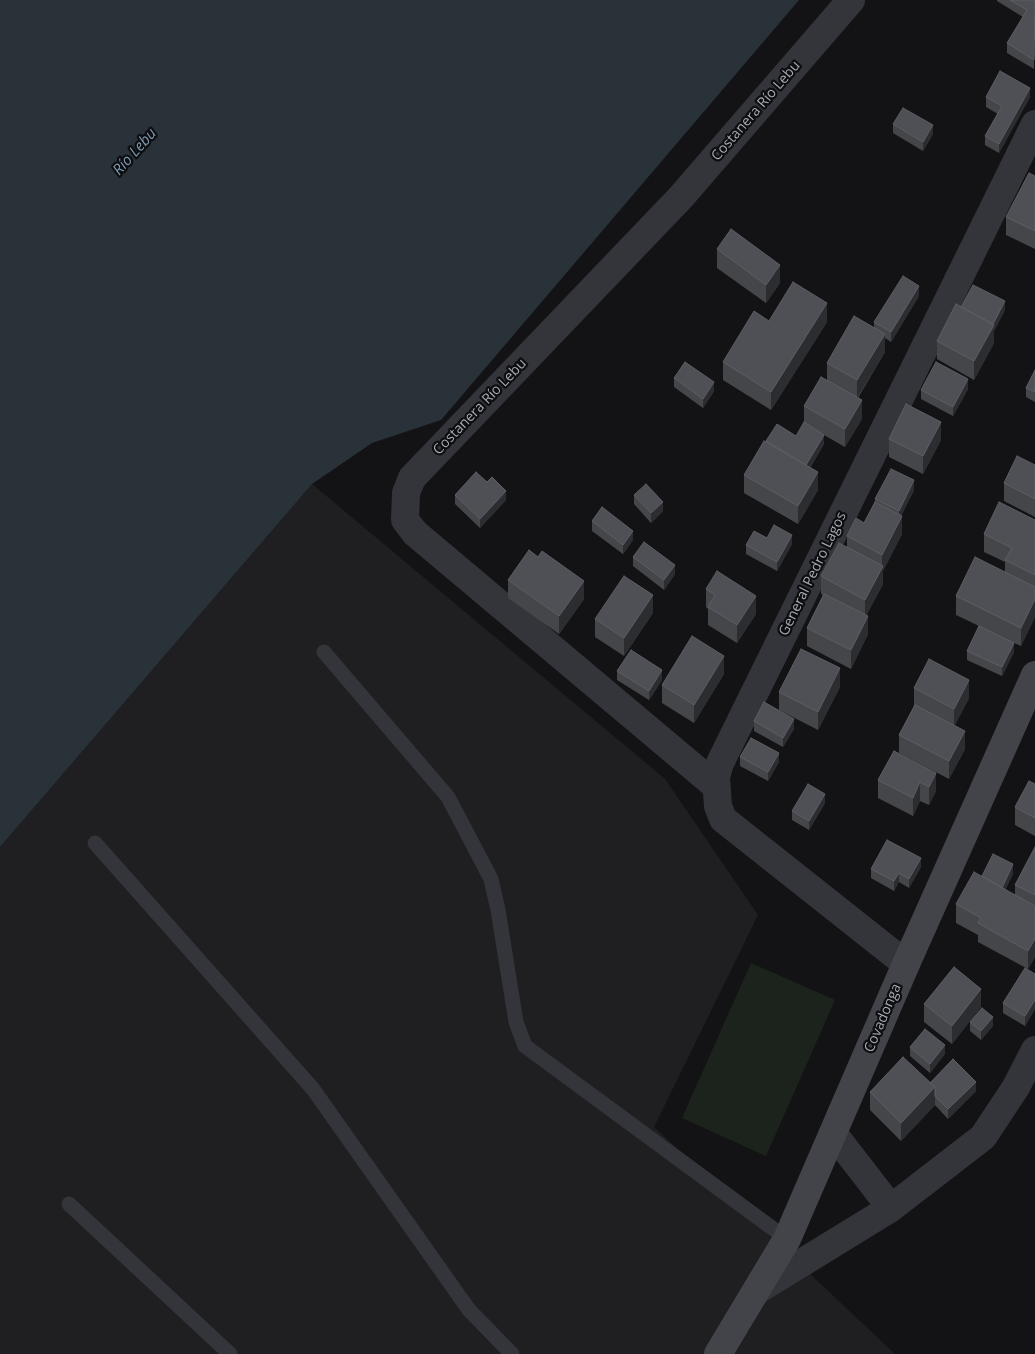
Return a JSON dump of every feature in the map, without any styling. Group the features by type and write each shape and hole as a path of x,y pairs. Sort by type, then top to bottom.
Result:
{"main road":[{"name":"Covadonga","path":"718,1354 787,1239 906,964 1035,675"}],"street":[{"name":"Costanera Río Lebu","path":"716,786 415,533 405,520 406,493 412,478 681,197 851,0"},
{"name":"General Pedro Lagos","path":"906,964 723,819 718,806 716,786 720,763 1035,124"},
{"path":"756,1291 891,1208 983,1137 1016,1087 1035,1050"},
{"path":"833,1134 891,1208"}],"lane":[{"path":"324,652 448,797 491,879 516,1022 524,1046 787,1239"},
{"path":"95,843 313,1089 469,1310 512,1354"},
{"path":"69,1204 230,1354"}],"shaded area":[{"path":"312,484 665,779 758,915 654,1127 895,1354 0,1354 0,847"},
{"path":"751,963 835,1000 766,1156 682,1118"}],"water":[{"name":"Río Lebu","path":"0,0 799,0 441,420 372,443 312,484 0,847"}],"building":[{"path":"1010,0 1035,0 1034,60 1007,43 1027,10"},
{"path":"1000,71 1030,88 999,144 985,136 1002,106 986,97"},
{"path":"903,108 933,125 923,142 893,124"},
{"path":"1029,173 1035,176 1035,231 1006,217"},
{"path":"731,229 780,265 766,285 717,249"},
{"path":"903,276 919,286 891,332 874,322"},
{"path":"793,282 827,303 771,392 723,362 754,311 769,321"},
{"path":"973,285 1005,301 993,324 961,307"},
{"path":"956,304 994,325 974,361 937,341"},
{"path":"854,316 885,334 857,380 827,363"},
{"path":"685,362 714,382 703,399 674,378"},
{"path":"936,362 968,379 953,407 921,390"},
{"path":"1035,370 1035,392 1026,388"},
{"path":"821,377 862,400 845,429 804,406"},
{"path":"906,404 941,422 923,456 889,439"},
{"path":"804,422 824,435 806,465 766,441 777,424 796,436"},
{"path":"764,441 818,472 798,506 744,475"},
{"path":"1017,456 1035,465 1035,499 1004,483"},
{"path":"891,469 914,480 899,511 875,499"},
{"path":"476,472 487,482 492,477 506,491 480,519 455,495"},
{"path":"646,484 663,502 651,513 634,495"},
{"path":"875,502 902,516 882,555 847,536 856,518 864,523"},
{"path":"999,502 1035,520 1035,575 1005,560 1012,548 984,534"},
{"path":"602,507 633,531 623,545 592,521"},
{"path":"774,525 792,535 777,562 746,545 754,531 767,538"},
{"path":"644,542 675,565 664,580 633,557"},
{"path":"839,543 883,566 865,600 821,576"},
{"path":"529,550 538,557 542,551 584,581 559,616 508,580"},
{"path":"975,557 1035,587 1035,599 1021,628 956,596"},
{"path":"717,571 756,596 737,625 708,607 715,595 706,589"},
{"path":"624,576 653,595 624,638 595,619"},
{"path":"824,594 868,616 851,650 807,628"},
{"path":"979,626 1014,643 1002,667 967,651"},
{"path":"692,636 724,656 694,705 662,685"},
{"path":"801,649 840,668 818,712 779,692"},
{"path":"631,650 662,670 649,691 617,671"},
{"path":"929,659 969,680 954,709 914,688"},
{"path":"764,702 794,719 783,738 754,721"},
{"path":"915,705 965,731 949,761 899,735"},
{"path":"751,738 779,753 768,772 740,757"},
{"path":"894,751 936,773 929,787 920,782 913,798 878,780"},
{"path":"1029,781 1035,784 1035,818 1015,807"},
{"path":"808,784 825,794 809,821 792,811"},
{"path":"887,840 921,858 909,879 899,873 894,881 871,869"},
{"path":"1035,847 1035,895 1015,885"},
{"path":"993,854 1013,864 1002,888 982,876"},
{"path":"974,872 1035,906 1035,939 1028,951 978,923 981,918 956,904"},
{"path":"954,967 981,989 952,1026 924,1004"},
{"path":"1025,968 1035,974 1035,1000 1025,1016 1003,1003"},
{"path":"982,1008 993,1017 981,1031 970,1022"},
{"path":"925,1029 945,1045 930,1064 910,1047"},
{"path":"903,1057 935,1087 901,1123 870,1092"},
{"path":"953,1059 976,1082 948,1109 935,1096 935,1087 930,1083"}]}
